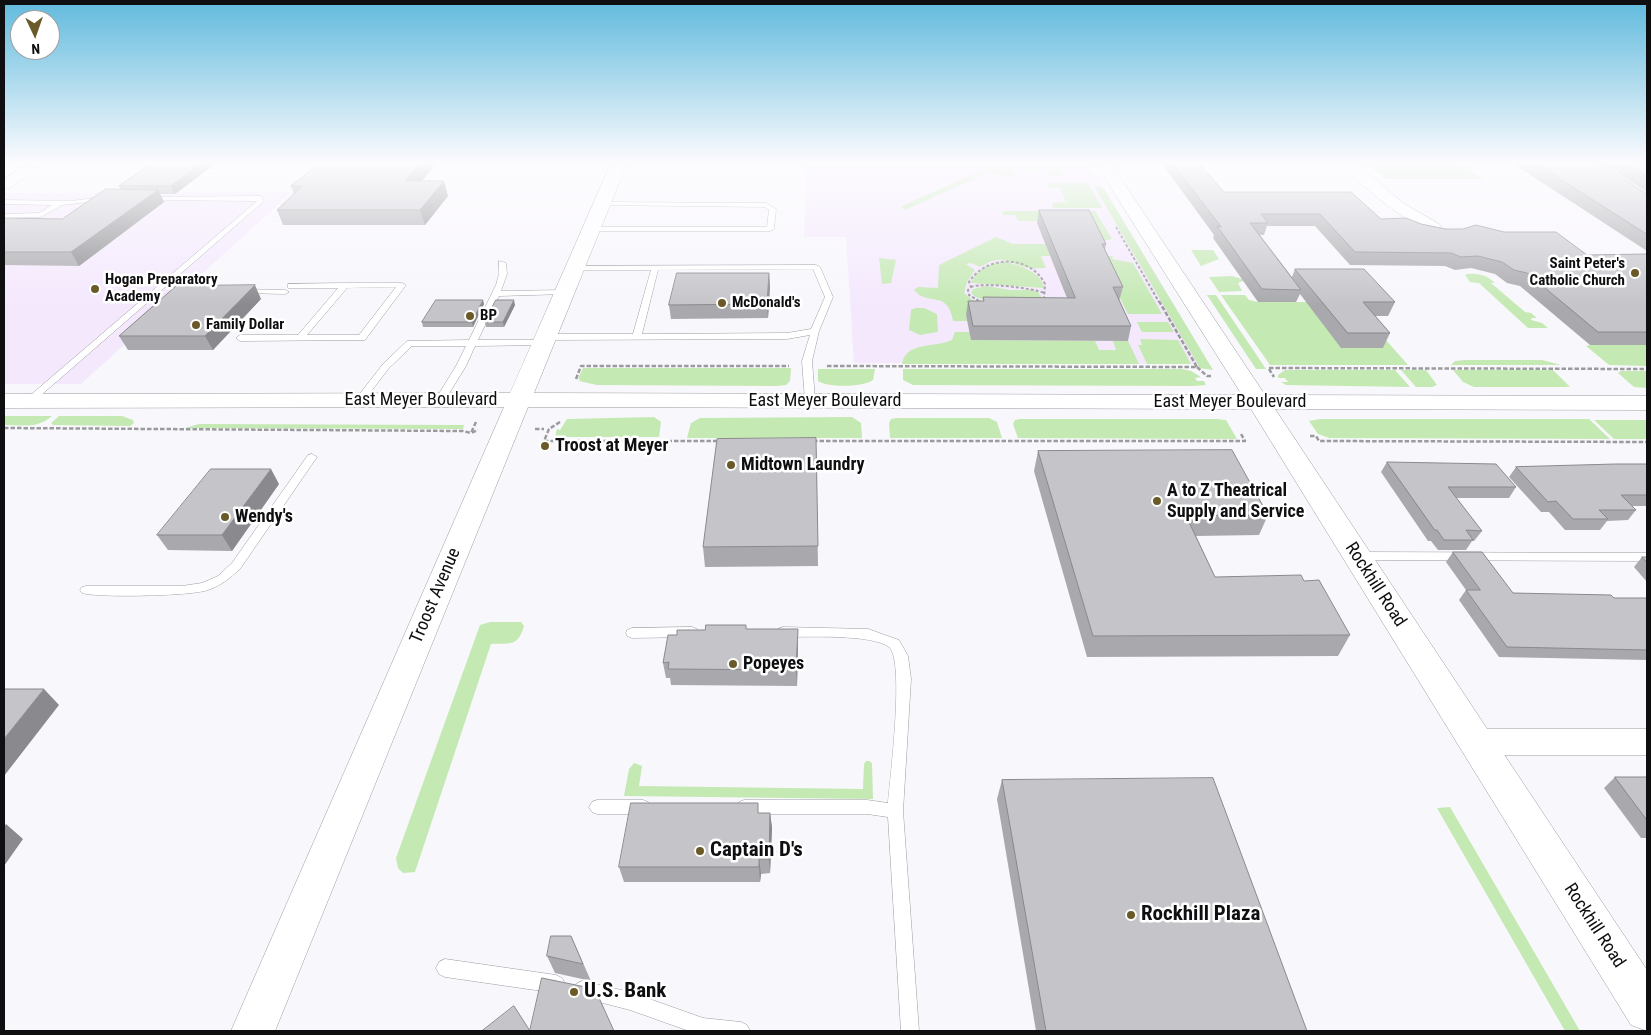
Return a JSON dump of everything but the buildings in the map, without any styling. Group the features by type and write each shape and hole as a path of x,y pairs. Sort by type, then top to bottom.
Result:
{"main road":[{"name":"Troost Avenue","path":"253,1031 600,209"},
{"name":"Rockhill Road","path":"1132,209 1258,402 1647,1009"},
{"name":"East Meyer Boulevard","path":"4,401 810,400 1647,403"}],"street":[{"path":"1402,209 1419,221 1434,227"},
{"path":"1476,742 1647,742"}],"lane":[{"path":"4,216 41,215 50,209"},
{"path":"29,401 251,209"},
{"path":"592,229 770,229 772,209"},
{"path":"440,400 472,342 495,294 503,274 502,263"},
{"path":"575,268 816,267 829,297 814,331 807,361 810,400"},
{"path":"637,337 655,268"},
{"path":"230,291 402,284 362,338 240,338"},
{"path":"300,338 345,285"},
{"path":"495,294 564,292"},
{"path":"360,400 386,366 410,342 787,336 814,331"},
{"path":"86,590 182,590 204,587 222,579 236,566 312,457"},
{"path":"1357,556 1647,557"},
{"path":"632,633 707,632"},
{"path":"774,632 868,634 894,644 901,656 904,679 895,811 910,1031"},
{"path":"597,807 655,807"},
{"path":"732,807 867,807 895,811"},
{"path":"445,968 560,985 630,1001 703,1027 741,1031"}],"path":[{"path":"1114,224 1197,367 1207,376"},
{"path":"971,287 969,282 974,273 989,264 1002,260 1030,270 1039,276 1045,283 1044,298 1040,302"},
{"path":"981,302 968,296 968,290 971,287 985,284 1009,288 1034,289 1045,293"},
{"path":"1044,298 1051,300"},
{"path":"576,380 581,366 1197,367"},
{"path":"1274,377 1269,368 1647,369"},
{"path":"560,421 549,429 544,440 720,441"},
{"path":"4,428 463,431 471,433"},
{"path":"808,441 1245,441 1242,434"},
{"path":"1316,436 1319,441 1647,442"}],"shaded area":[{"name":"Hogan Preparatory Academy","path":"4,209 273,209 81,384 4,384"},
{"path":"805,209 1117,209 1213,370 1200,368 1197,364 854,363 846,237 804,237"}],"green space":[{"path":"1108,209 1116,209 1213,370 1200,368"},
{"path":"1095,211 1112,239 1097,242 1086,221 1018,221 1015,215 1003,215 1002,212"},
{"path":"996,237 1013,244 1046,244 1050,256 1041,256 1046,268 1030,268 1006,260 995,260 980,267 971,263 966,264 975,270 967,282 964,293 975,302 982,315 966,315 967,321 953,321 947,305 937,300 925,298 914,290 918,287 938,288 939,265"},
{"path":"1191,250 1213,250 1219,259 1201,266"},
{"path":"1113,256 1112,259 1133,263 1162,314 1128,314 1099,257"},
{"path":"879,258 896,260 891,283 882,284"},
{"path":"1006,262 1023,267 1035,274 1042,282 1044,288 971,283 973,278 985,268 995,263"},
{"path":"1479,274 1489,278 1495,283 1491,283 1525,312 1531,313 1537,318 1532,318 1531,320 1542,323 1548,328 1528,328 1479,283 1470,282 1465,275"},
{"path":"1232,276 1245,280 1238,283 1242,291 1219,292 1209,277"},
{"path":"986,286 1011,290 1030,290 1038,292 1041,298 994,301 984,300 971,293 973,289"},
{"path":"1207,295 1216,295 1266,369 1256,369"},
{"path":"1221,295 1245,295 1249,300 1258,302 1306,302 1385,339 1408,365 1270,365"},
{"path":"924,308 937,314 938,331 920,335 909,330 911,310"},
{"path":"1137,322 1168,322 1174,332 1142,332"},
{"path":"955,332 970,332 971,340 1095,341 1099,350 1116,350 1113,341 1128,341 1139,364 902,364 909,352 915,348 952,340"},
{"path":"1140,339 1178,340 1191,364 1147,364 1138,345 1142,345"},
{"path":"1647,345 1647,366 1609,365 1586,346"},
{"path":"1542,360 1561,365 1451,365 1455,361"},
{"path":"583,368 791,368 790,381 786,385 777,386 597,385 579,381 580,379 578,379"},
{"path":"818,369 875,369 873,380 862,384 846,386 830,385 818,381"},
{"path":"903,369 1182,369 1191,371 1201,377 1195,378 1197,381 1204,381 1206,385 913,385 903,380"},
{"path":"1285,370 1395,370 1410,387 1286,385 1281,382 1288,382 1285,378 1278,378 1278,375"},
{"path":"1401,370 1426,370 1437,385 1432,387 1416,387"},
{"path":"1453,370 1553,370 1570,387 1474,387 1463,382"},
{"path":"1621,371 1647,371 1647,388 1634,387 1618,373"},
{"path":"4,416 52,416 41,423 24,426 4,425"},
{"path":"59,416 122,416 133,420 134,423 130,426 53,425 51,423"},
{"path":"654,417 661,422 659,437 555,437 557,429 560,430 567,419"},
{"path":"852,417 861,423 862,438 687,438 691,423 700,418"},
{"path":"989,418 997,422 1002,438 890,438 889,423 891,419"},
{"path":"1216,419 1226,420 1237,439 1018,438 1013,424 1015,420"},
{"path":"1320,419 1589,419 1610,439 1329,438 1318,434 1309,421"},
{"path":"1594,420 1647,420 1647,439 1614,439"},
{"path":"199,424 464,425 463,429 185,428"},
{"path":"490,622 521,622 524,626 522,633 516,641 491,644 415,872 403,873 398,868 396,858 480,625"},
{"path":"866,761 872,763 873,799 624,796 629,769 634,763 642,766 639,786 863,789 864,764"},
{"path":"1450,807 1580,1031 1565,1031 1437,808"}],"place":[{"name":"Saint Peter's Catholic Church","path":"1635,273"},
{"name":"Hogan Preparatory Academy","path":"95,289"},
{"name":"McDonald's","path":"722,303"},
{"name":"BP","path":"470,316"},
{"name":"Family Dollar","path":"196,325"},
{"name":"Troost at Meyer","path":"545,446"},
{"name":"Midtown Laundry","path":"731,465"},
{"name":"A to Z Theatrical Supply and Service","path":"1157,501"},
{"name":"Wendy's","path":"225,517"},
{"name":"Popeyes","path":"733,664"},
{"name":"Captain D's","path":"700,851"},
{"name":"Rockhill Plaza","path":"1131,915"},
{"name":"U.S. Bank","path":"574,992"}]}
